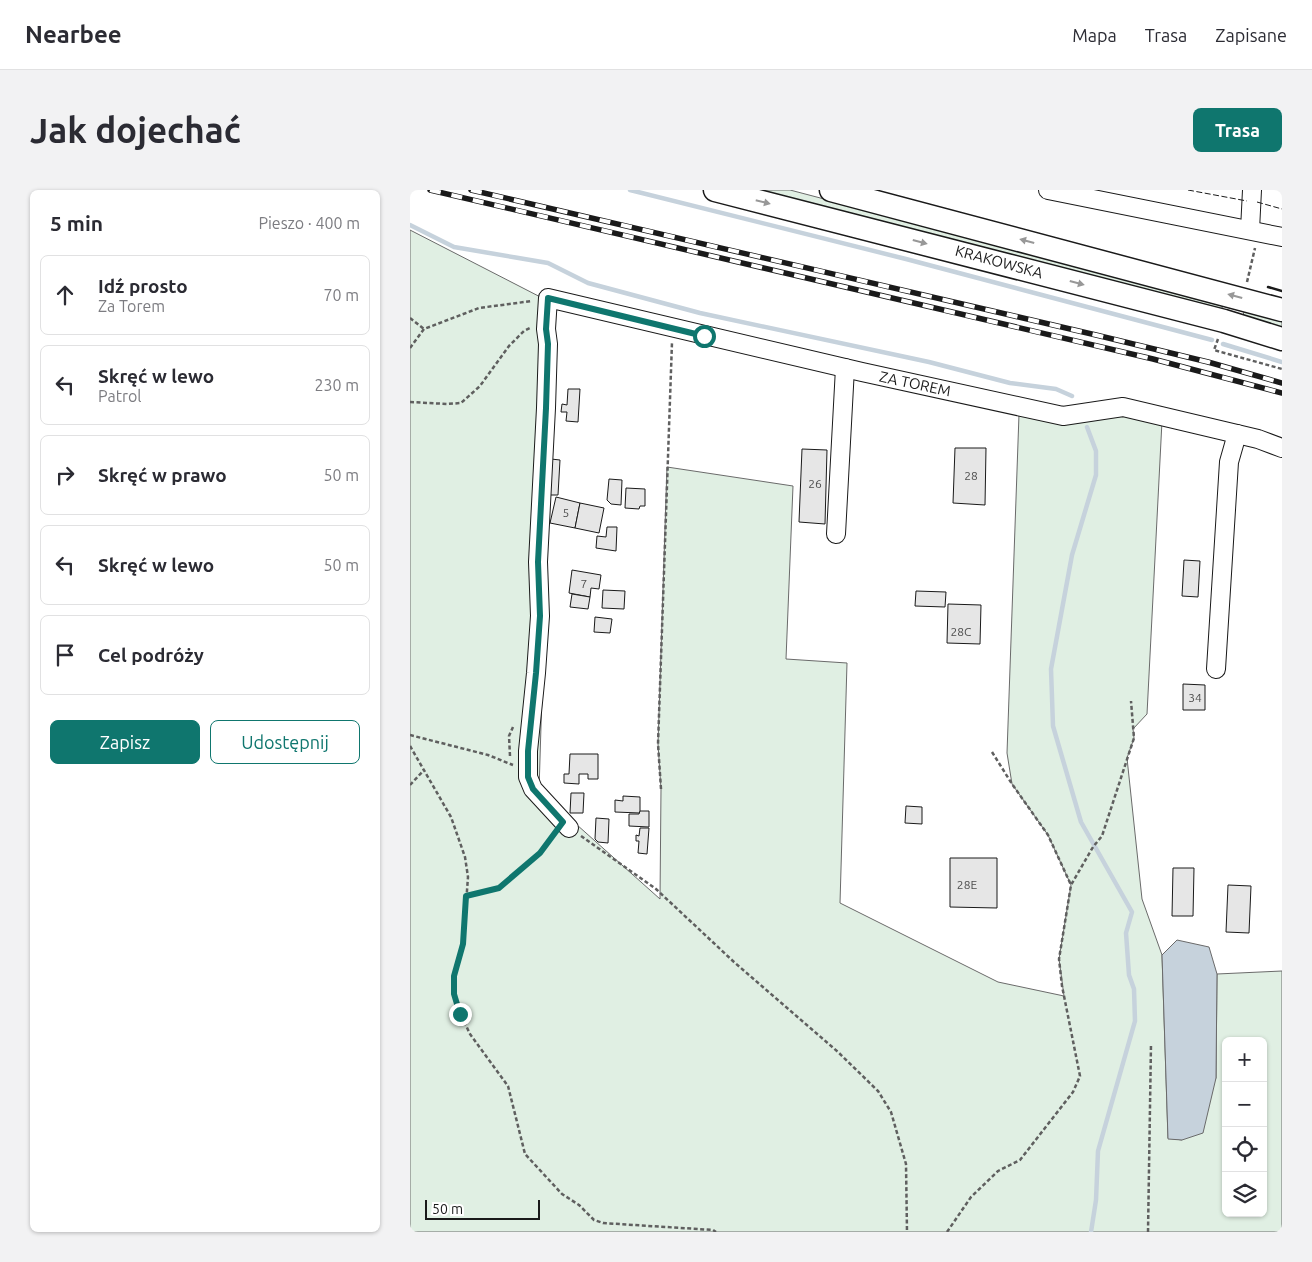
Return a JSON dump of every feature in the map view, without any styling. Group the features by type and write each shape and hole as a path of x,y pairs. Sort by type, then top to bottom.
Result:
{"main road":[{"name":"KRAKOWSKA","path":"715,190 1224,321 1282,339"},
{"name":"KRAKOWSKA","path":"831,190 1282,310"}],"street":[{"path":"1048,190 1282,237"},
{"path":"1250,230 1252,190"},
{"path":"548,298 546,323 548,344 539,553 540,616 528,751 528,777 533,789 566,825"},
{"name":"ZA TOREM","path":"548,298 845,368 1063,416 1123,407 1258,439 1282,448"},
{"path":"836,534 845,368"},
{"path":"1216,669 1229,462 1237,434"}],"path":[{"path":"1247,280 1254,253"},
{"path":"410,348 424,329 479,308 548,298"},
{"path":"410,318 424,329"},
{"path":"410,402 447,404 461,402 480,386 509,346 524,330 546,323"},
{"path":"660,789 658,744 672,328"},
{"path":"1219,335 1214,350 1282,369"},
{"path":"947,1232 971,1197 998,1171 1020,1160 1073,1092 1080,1076 1062,986 1059,959 1071,885 1093,847 1102,836 1134,738 1131,701"},
{"path":"410,735 488,755 514,766"},
{"path":"410,746 451,817 465,857 468,877 463,944 454,976 454,994 470,1034 508,1086 525,1154 562,1194 579,1205 594,1220 603,1223 713,1230 716,1232"},
{"path":"992,752 1048,835 1071,885"},
{"path":"410,785 424,770"},
{"path":"466,896 499,888 540,853 566,825 656,889 734,962 838,1052 878,1091 890,1112 906,1164 907,1232"},
{"path":"1148,1232 1151,1044"}],"green space":[{"path":"749,190 790,190 1223,304 1221,312"},
{"path":"410,230 554,304 539,791 660,899 661,789 658,744 667,467 793,486 786,659 847,663 840,903 998,982 1064,996 1059,959 1071,885 1048,835 1012,784 1007,753 1019,414 1124,413 1162,421 1147,714 1133,729 1134,738 1127,758 1142,899 1162,955 1168,1138 1182,1140 1216,1078 1217,974 1282,971 1282,1232 410,1232"},
{"path":"1245,309 1282,319 1282,329 1243,315"}],"shaded area":[{"path":"1177,940 1209,947 1217,974 1216,1078 1203,1133 1182,1140 1168,1139 1162,955"}],"building":[{"path":"568,389 580,389 578,422 566,421 567,412 561,412 562,404 567,405"},
{"path":"955,448 986,448 985,505 953,503"},
{"path":"802,449 827,450 825,524 799,522"},
{"path":"551,459 560,460 558,495 549,495"},
{"path":"609,479 622,480 621,505 611,504 607,500"},
{"path":"626,488 645,489 645,506 640,506 639,509 625,508"},
{"path":"556,497 580,503 575,528 550,523"},
{"path":"580,503 604,508 599,533 575,528"},
{"path":"607,527 617,527 616,551 596,548 597,536 606,537"},
{"path":"1184,560 1200,561 1198,597 1182,596"},
{"path":"572,570 601,575 599,589 591,588 590,597 569,593"},
{"path":"603,590 625,591 624,609 602,608"},
{"path":"916,591 946,592 945,607 915,606"},
{"path":"572,594 590,597 588,609 570,607"},
{"path":"948,604 981,605 980,644 947,643"},
{"path":"595,617 612,619 610,633 594,632"},
{"path":"1183,684 1205,685 1205,710 1183,710"},
{"path":"570,754 598,754 598,779 588,779 588,774 579,774 579,784 564,783 564,774 569,774"},
{"path":"571,793 584,793 583,813 570,813"},
{"path":"623,796 640,797 640,813 615,812 615,800 623,801"},
{"path":"906,806 922,807 922,824 905,823"},
{"path":"640,811 649,811 649,827 629,826 629,814 639,814"},
{"path":"596,818 609,819 608,843 598,842 595,839"},
{"path":"640,828 649,828 647,854 638,853 639,841 636,841 636,835 639,836"},
{"path":"950,858 997,858 997,908 950,907"},
{"path":"1173,868 1194,868 1193,916 1172,916"},
{"path":"1228,885 1251,886 1249,933 1226,932"}],"waterway":[{"path":"630,190 906,259 1212,340"},
{"path":"410,225 454,247 548,263 588,283 700,313 929,362 1010,383 1056,389 1072,396"},
{"path":"1223,344 1282,362"},
{"path":"1087,427 1096,451 1096,475 1072,555 1051,669 1053,726 1081,822 1132,912 1126,933 1129,975 1134,989 1135,1021 1098,1151 1096,1200 1091,1232"}],"railway":[{"path":"430,190 1153,359 1282,393"},
{"path":"471,190 1096,335 1208,362 1282,383"}],"fence":[{"path":"1188,190 1247,201"},
{"path":"1257,202 1282,209"}],"wall":[{"path":"1268,287 1282,291"}],"route":[{"path":"460,1014 454,994 454,976 463,944 466,896 499,888 540,853 563,822 533,789 528,777 528,751 540,616 538,562 546,408 548,298 704,336"}]}
